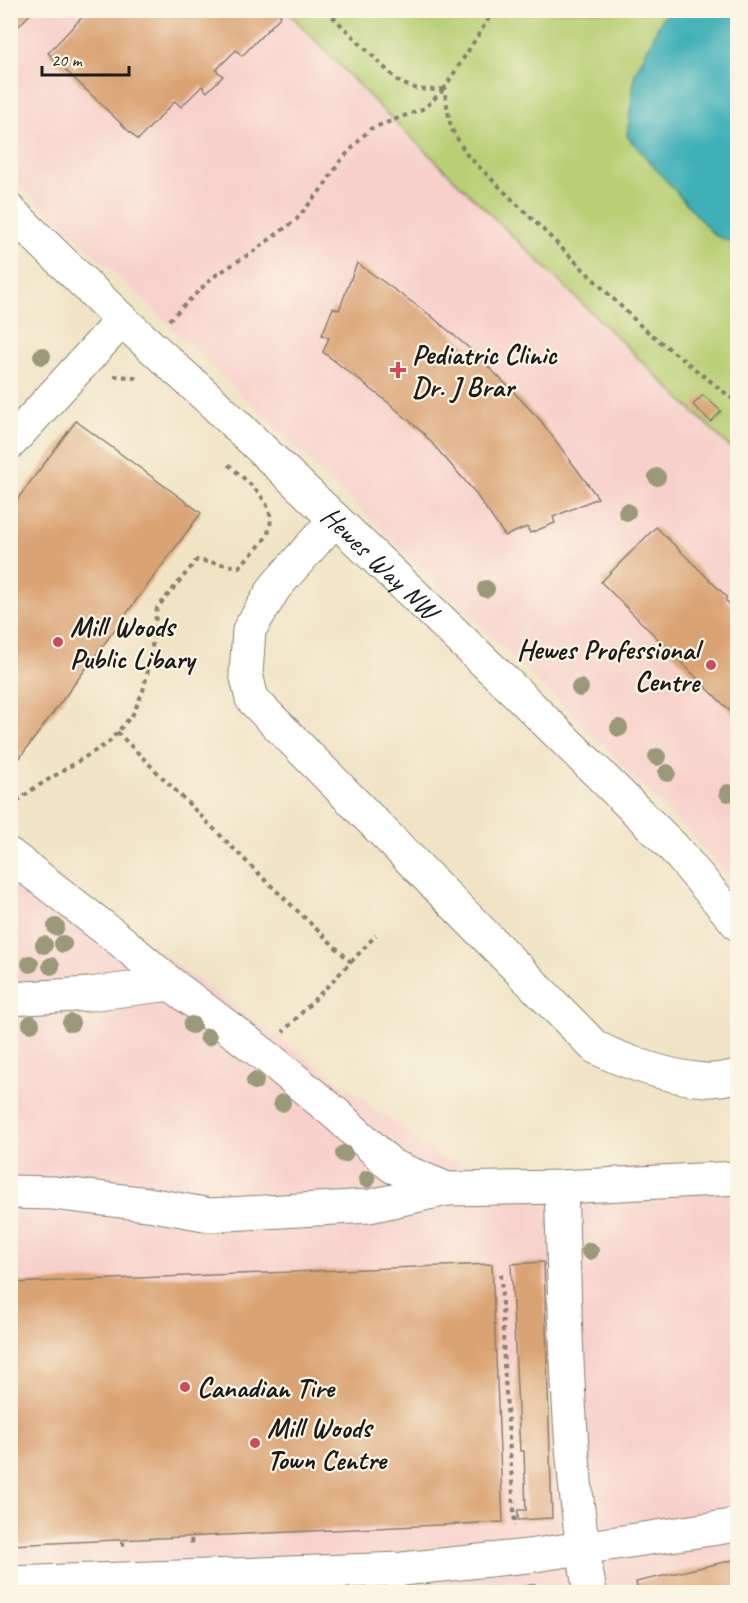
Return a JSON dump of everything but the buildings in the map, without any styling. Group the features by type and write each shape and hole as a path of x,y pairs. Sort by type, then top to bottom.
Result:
{"street":[{"name":"Hewes Way NW","path":"10,212 516,692 673,847 738,924"},
{"path":"10,443 122,320"},
{"path":"335,519 275,587 249,630 246,674 252,699 595,1047 616,1057 658,1071 706,1081 738,1077"},
{"path":"10,855 121,941 171,984 271,1060 336,1114 392,1166 447,1189"},
{"path":"10,999 89,994 171,984"},
{"path":"10,1192 64,1194 148,1204 210,1215 370,1206 447,1189 561,1187 738,1178"},
{"path":"561,1187 569,1401 582,1548 590,1593"},
{"path":"10,1584 402,1569 582,1548 738,1525"}],"path":[{"path":"326,10 397,80 410,88 424,91 444,89"},
{"path":"165,325 213,277 254,251 296,219 324,186 340,161 370,129 425,108 444,89 494,10"},
{"path":"444,89 451,128 467,155 643,328 738,403"},
{"path":"111,377 130,377 142,380"},
{"path":"10,807 33,789 108,743 133,714 143,691 150,662 157,608 197,560 239,567 266,537 271,523 267,502 226,462"},
{"path":"117,732 262,878 351,962"},
{"path":"279,1036 376,935"},
{"path":"501,1274 514,1520"},
{"path":"496,1365 504,1364"}],"shaded area":[{"path":"10,11 287,11 379,106 737,454 737,883 595,737 130,287 11,178"},
{"path":"10,838 122,925 443,1158 524,1172 737,1160 737,1592 11,1592"}],"green space":[{"path":"287,11 737,11 737,454 379,106"}],"water":[{"path":"675,11 737,11 737,245 714,235 627,136 635,74 663,17"}],"place":[{"name":"Pediatric Clinic Dr. J Brar","path":"398,370"},
{"name":"Mill Woods Public Libary","path":"58,642"},
{"name":"Hewes Professional Centre","path":"711,665"},
{"name":"Canadian Tire","path":"185,1387"},
{"name":"Mill Woods Town Centre","path":"255,1443"}]}
